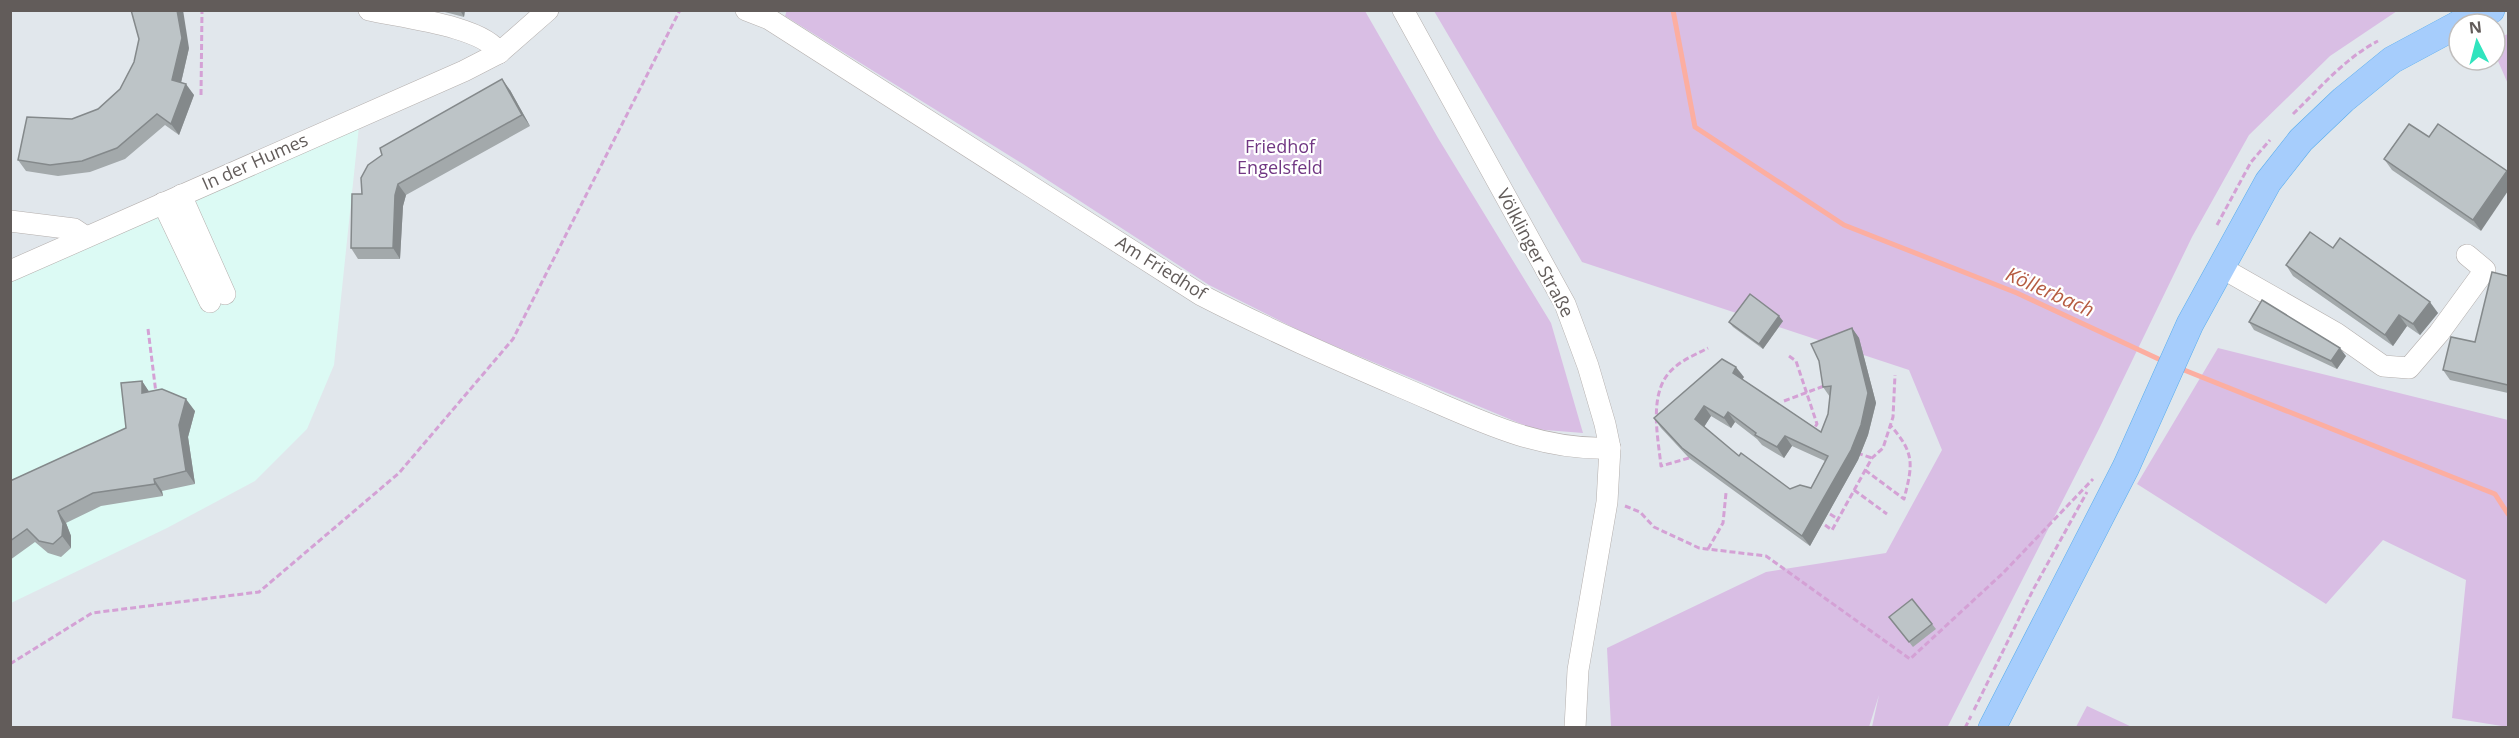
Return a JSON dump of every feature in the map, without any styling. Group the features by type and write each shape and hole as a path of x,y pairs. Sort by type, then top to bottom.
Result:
{"main road":[{"path":"1992,728 2126,467 2190,324 2268,182 2301,140 2343,100 2392,60 2447,30"}],"street":[{"path":"369,10 471,33 489,42 499,53"},
{"name":"In der Humes","path":"10,271 464,71 499,53 548,10"},
{"name":"Am Friedhof","path":"746,10 769,18 1201,295 1276,334 1528,440 1581,449 1610,448"},
{"name":"Völklinger Straße","path":"1403,10 1565,304 1588,366 1610,448 1607,502 1578,670 1575,728"},
{"path":"172,199 218,298"},
{"path":"10,221 75,229 86,237"},
{"path":"2222,268 2336,333 2383,366 2409,368 2439,333 2485,270 2467,255"}],"path":[{"path":"201,95 202,10"},
{"path":"10,664 92,613 259,592 399,473 513,339 680,10"},
{"path":"148,329 156,394"},
{"path":"1689,458 1662,466 1657,423 1659,388 1674,367 1708,348"},
{"path":"1790,356 1796,361 1817,424 1815,427"},
{"path":"1825,525 1832,530 1872,458 1883,448 1890,425 1895,375"},
{"path":"1784,401 1805,391 1827,385"},
{"path":"1865,470 1904,499 1911,475 1911,455 1903,440 1890,425"},
{"path":"1854,452 1872,458"},
{"path":"1618,502 1640,512 1654,527 1699,548 1766,556 1910,659 2003,573 2099,473"},
{"path":"1965,728 2033,590 2085,494 2096,480"},
{"path":"1854,490 1887,514"},
{"path":"1708,549 1723,523 1726,493"},
{"path":"1830,514 1838,519"}],"shaded area":[{"path":"359,126 334,365 307,429 255,481 167,528 11,603 11,281"}],"green space":[{"name":"Friedhof Engelsfeld","path":"787,10 1365,11 1438,138 1551,323 1583,433 1533,429 1306,334 1209,285 1023,164 785,16"},
{"path":"1434,11 2397,11 2330,56 2249,135 2192,237 2099,429 1947,728 1872,727 1879,695 1869,727 1611,727 1607,648 1766,572 1886,553 1942,450 1909,370 1582,262"},
{"path":"2507,34 2508,84 2503,72 2507,72"},
{"path":"2218,348 2508,420 2508,727 2452,718 2466,580 2383,540 2326,604 2137,484"},
{"path":"2087,706 2132,727 2076,727"}],"building":[{"path":"131,10 177,10 182,38 172,80 186,84 171,124 157,114 117,148 82,161 50,165 18,160 27,117 72,119 98,109 120,89 134,62 139,39"},
{"path":"502,79 522,115 398,184 395,195 393,248 351,248 352,194 362,194 361,178 368,165 382,155 380,148"},
{"path":"2409,124 2429,137 2438,124 2507,171 2473,220 2384,159"},
{"path":"2310,232 2333,248 2340,238 2430,302 2413,324 2399,315 2385,335 2286,265"},
{"path":"2492,272 2508,276 2508,385 2443,370 2451,337 2475,342"},
{"path":"1750,294 1779,316 1759,344 1729,322"},
{"path":"2262,300 2340,348 2331,361 2249,322"},
{"path":"1852,328 1868,393 1861,425 1851,450 1802,536 1682,448 1654,418 1722,359 1736,367 1733,373 1821,432 1828,414 1831,386 1823,387 1819,361 1811,344","holes":["1704,406 1724,418 1728,412 1756,433 1755,435 1777,447 1785,436 1828,456 1811,488 1800,485 1790,489 1741,453 1739,456 1695,419"]},
{"path":"142,381 142,393 162,389 186,399 179,425 186,471 154,479 155,484 93,493 58,511 63,524 62,536 53,544 39,541 27,529 10,541 10,481 126,428 121,383"},
{"path":"1912,599 1932,624 1909,642 1889,617"}],"waterway":[{"name":"Köllerbach","path":"1673,10 1695,127 1844,225 2017,293 2165,362"},
{"name":"Köllerbach","path":"2179,368 2495,494 2508,514"}]}
